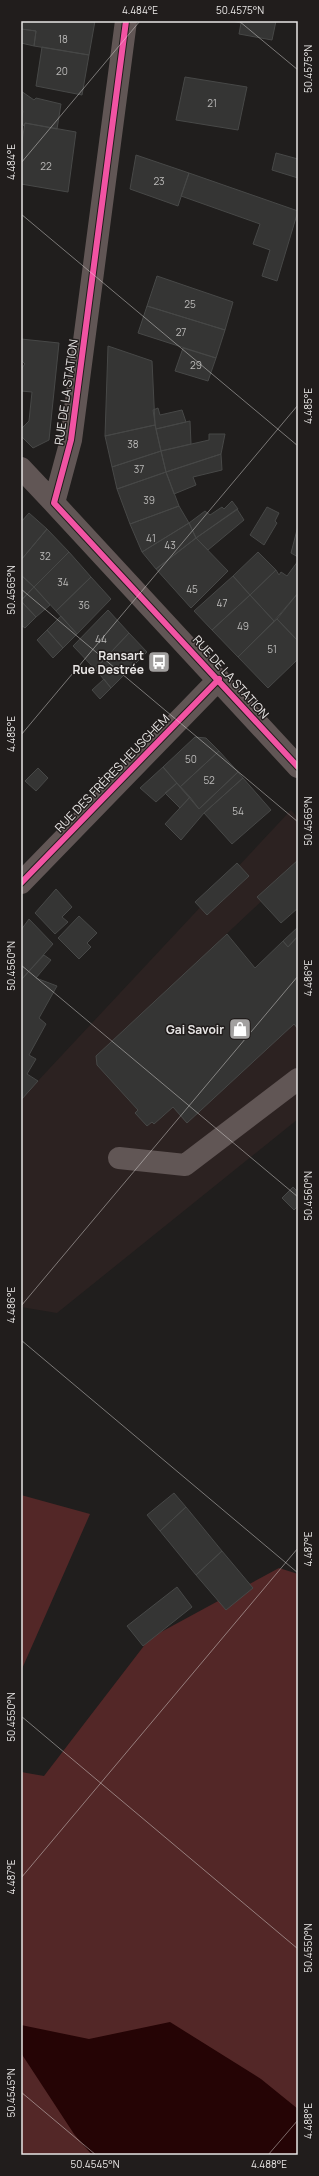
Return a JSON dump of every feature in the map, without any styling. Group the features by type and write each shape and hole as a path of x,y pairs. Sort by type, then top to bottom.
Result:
{"street":[{"name":"RUE DE LA STATION","path":"126,21 71,440 54,503 219,679 298,767"},
{"path":"21,468 54,503"},
{"name":"RUE DES FRÈRES HEUSGHEM","path":"21,883 219,679"},
{"path":"119,1158 185,1165 298,1079"}],"shaded area":[{"path":"291,810 298,818 298,867 219,941 254,975 298,935 298,1119 57,1313 21,1307 21,1099"},
{"path":"21,1495 90,1514 21,1671"},
{"path":"279,1568 298,1574 298,2155 21,2155 21,1772 44,1776 150,1638"},
{"path":"170,2022 261,2079 298,2109 298,2155 92,2155 74,2134 21,2053 21,2025 89,2039"}],"building":[{"path":"22,21 95,21 89,55 34,46 36,31 21,29"},
{"path":"232,21 276,21 272,40 239,34 241,23"},
{"path":"21,29 36,31 34,46 21,43"},
{"path":"42,47 89,55 82,95 36,86"},
{"path":"185,77 247,87 238,130 176,120"},
{"path":"21,91 34,100 36,98 61,104 57,129 25,123 24,126 21,122 23,111 21,109"},
{"path":"25,123 76,132 68,192 21,184 21,147"},
{"path":"276,153 298,159 298,178 272,170"},
{"path":"136,155 189,173 178,206 130,189"},
{"path":"189,173 298,211 277,281 262,276 270,250 253,244 260,224 181,196"},
{"path":"157,276 233,302 225,330 147,306"},
{"path":"147,306 225,330 216,358 138,333"},
{"path":"21,339 59,343 49,440 33,448 21,436 21,429 29,421 32,392 21,391 21,369 25,364 21,360"},
{"path":"108,346 152,361 155,425 105,436"},
{"path":"183,348 216,358 208,381 175,371"},
{"path":"158,408 160,415 182,410 186,422 156,429 153,410"},
{"path":"190,421 191,444 161,451 156,429"},
{"path":"155,425 161,451 112,467 105,436"},
{"path":"209,434 225,434 221,454 166,472 161,451 209,440"},
{"path":"161,451 166,472 117,489 112,467"},
{"path":"221,454 222,470 193,477 196,485 174,494 166,472"},
{"path":"166,472 179,506 130,524 117,489"},
{"path":"232,501 238,509 196,538 189,523 205,511 210,515 222,507 224,509"},
{"path":"179,506 189,523 142,552 130,524"},
{"path":"267,507 279,513 275,521 277,523 264,545 250,535"},
{"path":"237,509 244,520 208,550 196,538"},
{"path":"29,513 47,529 21,560 21,522"},
{"path":"189,523 196,538 156,569 142,552"},
{"path":"298,526 298,557 291,553"},
{"path":"47,529 69,552 34,587 21,575 21,560"},
{"path":"196,538 228,571 191,608 156,569"},
{"path":"69,552 91,577 56,611 34,587"},
{"path":"258,552 276,570 250,595 233,576"},
{"path":"298,561 298,593 274,621 250,595 276,570 279,575 281,572 287,576"},
{"path":"21,575 34,587 21,600"},
{"path":"233,576 250,595 212,630 194,611"},
{"path":"91,577 111,599 77,634 56,611"},
{"path":"34,587 50,605 36,617 21,601"},
{"path":"298,593 298,641 277,619"},
{"path":"250,595 274,621 238,657 212,630"},
{"path":"21,601 36,617 25,628 21,625"},
{"path":"108,610 129,633 95,669 73,646"},
{"path":"61,616 77,634 63,648 47,630"},
{"path":"277,619 298,641 298,659 268,688 238,657"},
{"path":"47,630 63,648 53,658 37,640"},
{"path":"129,633 147,652 111,688 95,669"},
{"path":"104,679 111,688 100,699 92,690"},
{"path":"195,737 206,738 219,751 180,787 163,767"},
{"path":"219,751 238,772 199,809 180,787"},
{"path":"163,767 177,783 156,802 140,788"},
{"path":"38,768 48,778 36,791 25,781"},
{"path":"238,772 243,778 204,813 181,840 165,824 190,797 199,809"},
{"path":"243,778 271,810 232,844 204,813"},
{"path":"177,783 190,797 180,808 165,793"},
{"path":"298,860 298,908 281,923 257,897"},
{"path":"237,863 249,876 207,915 195,902"},
{"path":"56,889 72,907 62,917 68,922 55,934 35,913"},
{"path":"79,916 97,933 87,943 91,947 79,959 58,938"},
{"path":"29,919 53,944 21,980 21,930"},
{"path":"298,927 298,936 288,947 283,941"},
{"path":"227,934 255,968 283,941 288,947 298,936 298,1029 294,1024 187,1123 173,1107 154,1124 152,1122 147,1126 135,1113 138,1110 97,1065 96,1056"},
{"path":"44,955 51,960 36,978 57,986 39,1018 46,1024 29,1055 36,1059 27,1074 38,1081 21,1100 21,980"},
{"path":"293,1187 298,1192 298,1206 294,1210 282,1198"},
{"path":"174,1493 186,1507 160,1531 147,1515"},
{"path":"186,1507 222,1551 196,1575 160,1531"},
{"path":"222,1551 253,1588 226,1610 196,1575"},
{"path":"177,1587 192,1607 143,1646 127,1626"}],"cycle path":[{"path":"126,21 71,440 54,503 298,767"},
{"path":"21,883 219,679"}],"place":[{"name":"Ransart Rue Destrée","path":"159,662"},
{"name":"Gai Savoir","path":"240,1029"}]}
